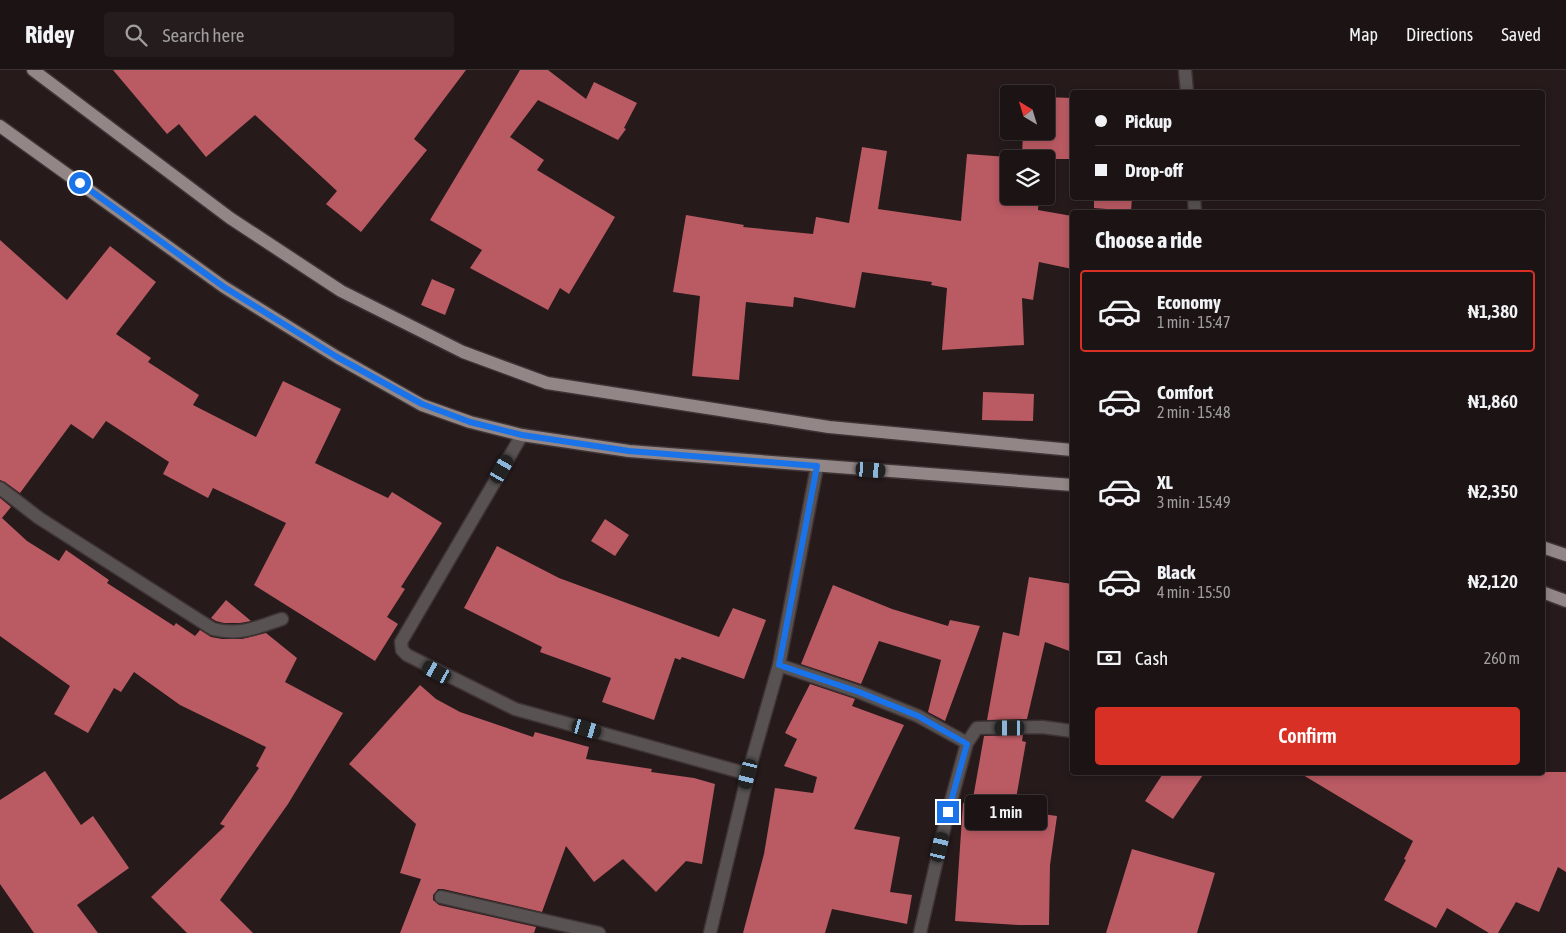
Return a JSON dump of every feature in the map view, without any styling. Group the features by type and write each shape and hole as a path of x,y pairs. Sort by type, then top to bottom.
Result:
{"main road":[{"path":"33,70 230,218 341,291 463,352 547,382 829,427 1070,450"},
{"path":"0,126 224,287 337,357 422,404 470,422 522,435 629,451 1070,485"},
{"path":"1545,547 1566,555"},
{"path":"1545,593 1566,601"}],"street":[{"path":"1186,70 1188,90"},
{"path":"522,435 401,642 402,650 407,655 437,672 515,709 748,774"},
{"path":"710,933 748,774 779,665 817,466"},
{"path":"0,488 39,518 214,630 228,633 244,632 282,619"},
{"path":"779,665 859,692 918,716 967,744"},
{"path":"920,933 948,812 967,744 977,728 1042,727 1070,730"},
{"path":"441,897 599,933"}],"building":[{"path":"113,70 466,70 414,139 427,150 361,232 326,204 337,191 255,115 206,157 179,124 167,134"},
{"path":"520,70 548,70 586,99 594,82 637,103 624,128 626,129 618,140 538,100 510,137 544,160 537,170 615,217 569,294 560,288 548,310 470,268 482,250 430,220"},
{"path":"1055,97 1070,98 1070,159 1055,159 1055,150 1022,150 1023,140 1055,140"},
{"path":"862,147 887,151 878,209 961,221 967,154 1000,156 1000,205 1038,205 1038,210 1070,216 1070,269 1039,262 1033,300 1022,298 1024,345 942,350 947,288 931,285 932,282 862,272 855,308 794,297 793,307 746,302 739,380 692,376 700,296 673,292 686,215 744,225 743,227 813,234 816,217 849,223"},
{"path":"1094,200 1132,200 1131,210 1094,208"},
{"path":"0,240 67,300 110,246 156,282 116,334 151,358 148,362 199,395 193,405 256,437 283,381 341,409 315,463 388,498 392,492 442,523 401,587 405,589 387,617 398,624 375,661 254,585 286,523 213,488 208,498 163,474 169,462 106,421 93,439 71,424 20,493 0,480"},
{"path":"432,279 455,289 445,315 421,305"},
{"path":"983,392 1034,394 1033,421 982,420"},
{"path":"0,498 11,507 2,518 27,541 59,561 66,550 109,580 107,583 174,626 176,623 195,636 200,630 211,637 222,639 242,639 266,633 297,658 285,682 343,713 288,804 220,900 253,933 187,933 151,897 225,826 220,824 259,768 256,766 266,747 180,705 134,672 121,692 114,688 88,733 54,714 70,686 0,636"},
{"path":"605,519 629,535 615,556 591,541"},
{"path":"497,546 559,578 719,637 733,608 766,620 744,679 682,657 680,660 675,658 654,720 602,702 611,678 540,652 542,647 464,608"},
{"path":"1029,577 1070,584 1070,651 1045,642 1027,719 987,720 1003,632 1019,636"},
{"path":"833,585 892,609 948,626 950,620 980,626 945,721 928,712 941,660 879,641 861,684 801,664"},
{"path":"226,600 251,621 224,623 211,618"},
{"path":"810,684 855,699 852,706 904,725 854,829 900,837 890,892 912,895 907,924 832,909 825,933 743,933 764,854 775,788 813,793 817,777 784,766 797,739 785,733"},
{"path":"420,685 436,699 460,712 533,737 535,732 589,747 586,759 652,769 651,772 694,778 715,784 702,864 686,861 656,892 623,859 594,882 566,846 542,912 443,889 438,889 433,895 433,900 439,905 536,927 534,933 400,933 421,879 400,873 416,824 349,764"},
{"path":"1023,735 1022,741 1026,742 1014,810 1057,816 1050,865 1049,925 955,921 963,803 972,804 984,736"},
{"path":"45,771 81,825 93,816 129,868 77,905 98,933 34,933 0,884 0,800"},
{"path":"1545,772 1566,772 1566,872 1558,867 1539,912 1516,902 1498,933 1489,933 1447,908 1436,928 1384,900 1406,860 1404,859 1413,841 1303,775 1545,775"},
{"path":"1162,775 1203,775 1173,819 1145,801"},
{"path":"1132,849 1215,873 1197,933 1106,933"}],"route":[{"path":"80,183 224,287 337,357 422,404 470,422 522,435 629,451 817,466 779,665 859,692 918,716 967,744 948,812"}]}
